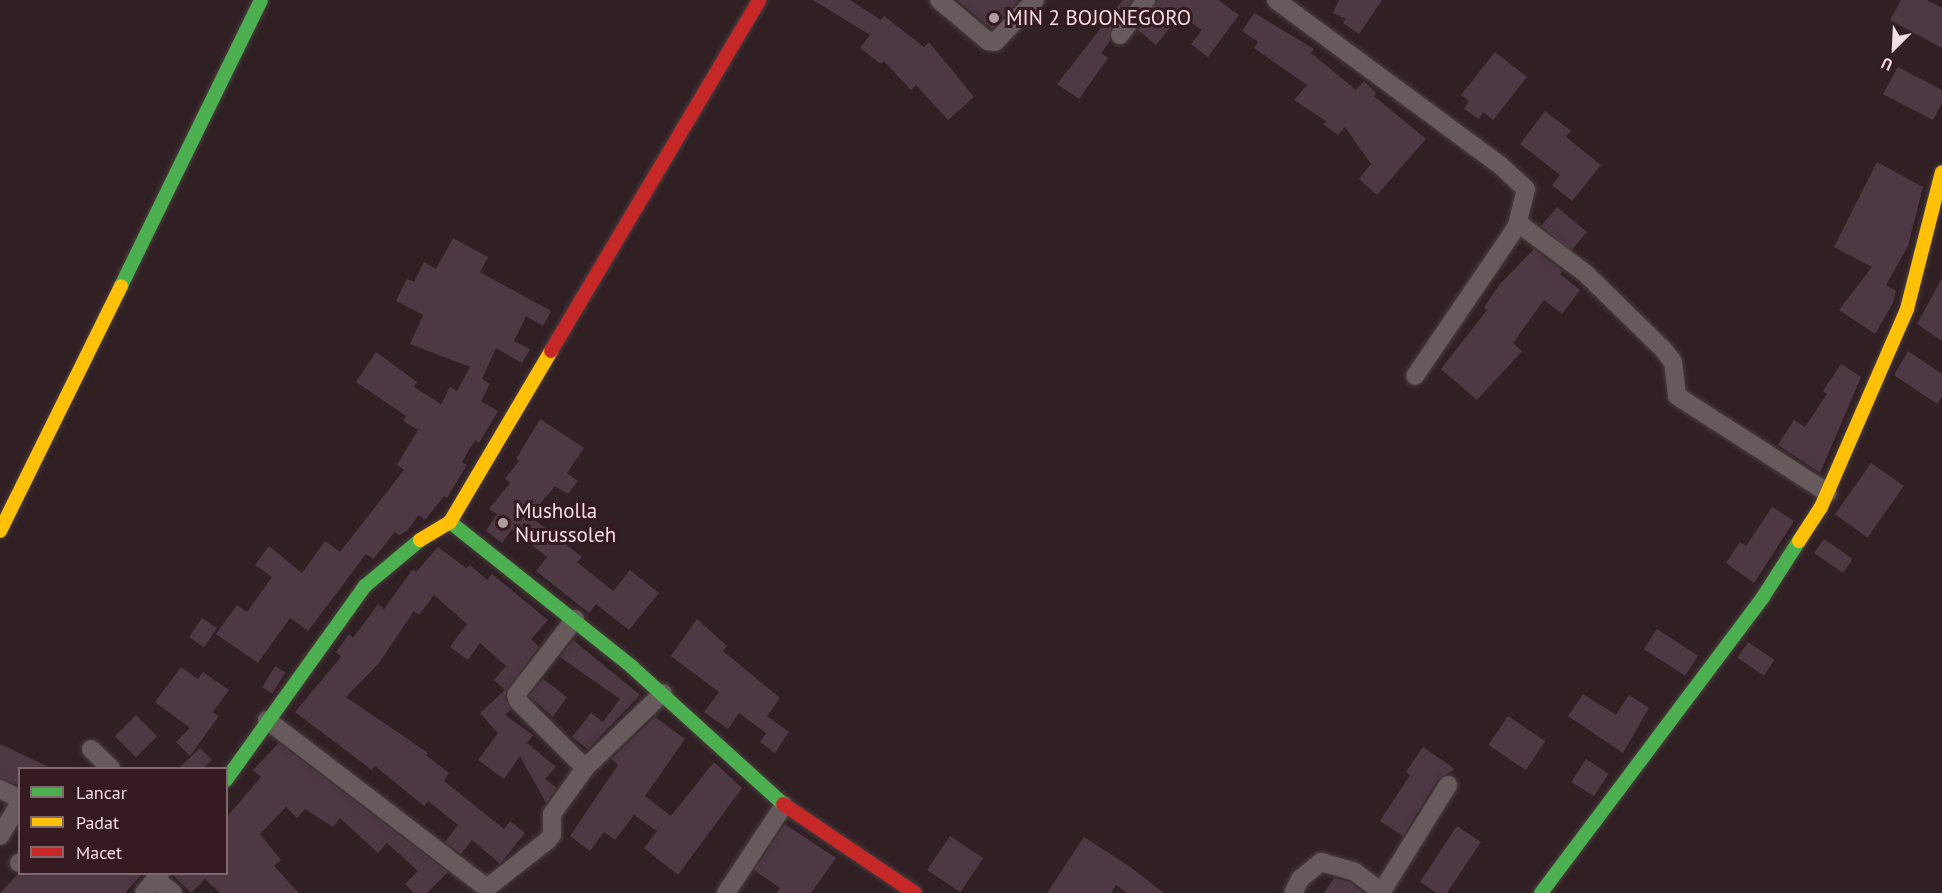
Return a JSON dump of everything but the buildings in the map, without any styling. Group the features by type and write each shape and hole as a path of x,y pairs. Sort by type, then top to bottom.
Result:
{"street":[{"path":"0,531 261,0"},
{"path":"228,777 365,586 409,547 450,522 759,0"},
{"path":"939,0 988,41 995,42 1035,0"},
{"path":"1120,35 1146,0"},
{"path":"1276,0 1520,180 1526,197 1518,223 1415,376"},
{"path":"1541,893 1763,597 1828,494 1907,309 1942,172"},
{"path":"1518,223 1585,273 1663,350 1673,362 1677,396 1828,494"},
{"path":"450,522 574,619 663,693 784,805 915,893"},
{"path":"574,619 516,695 518,701 585,768"},
{"path":"267,720 489,889 548,840 553,829 552,813 585,768 663,693"},
{"path":"91,749 110,767"},
{"path":"1293,893 1300,879 1321,862 1355,872 1383,892 1448,785"},
{"path":"0,789 18,800"},
{"path":"0,836 18,804"},
{"path":"726,893 784,805"},
{"path":"153,882 173,893"}],"traffic: fast":[{"path":"121,286 261,0"},
{"path":"450,522 632,667 783,804"},
{"path":"228,777 365,586 420,540"},
{"path":"1541,893 1763,597 1799,541"}],"traffic: slow":[{"path":"1799,541 1821,507 1907,309 1942,172"},
{"path":"0,531 121,286"},
{"path":"420,540 450,522 551,351"}],"traffic: jam":[{"path":"551,351 759,0"},
{"path":"783,804 915,893"}],"place":[{"name":"MIN 2 BOJONEGORO","path":"994,18"},
{"name":"Musholla Nurussoleh","path":"503,523"}]}
